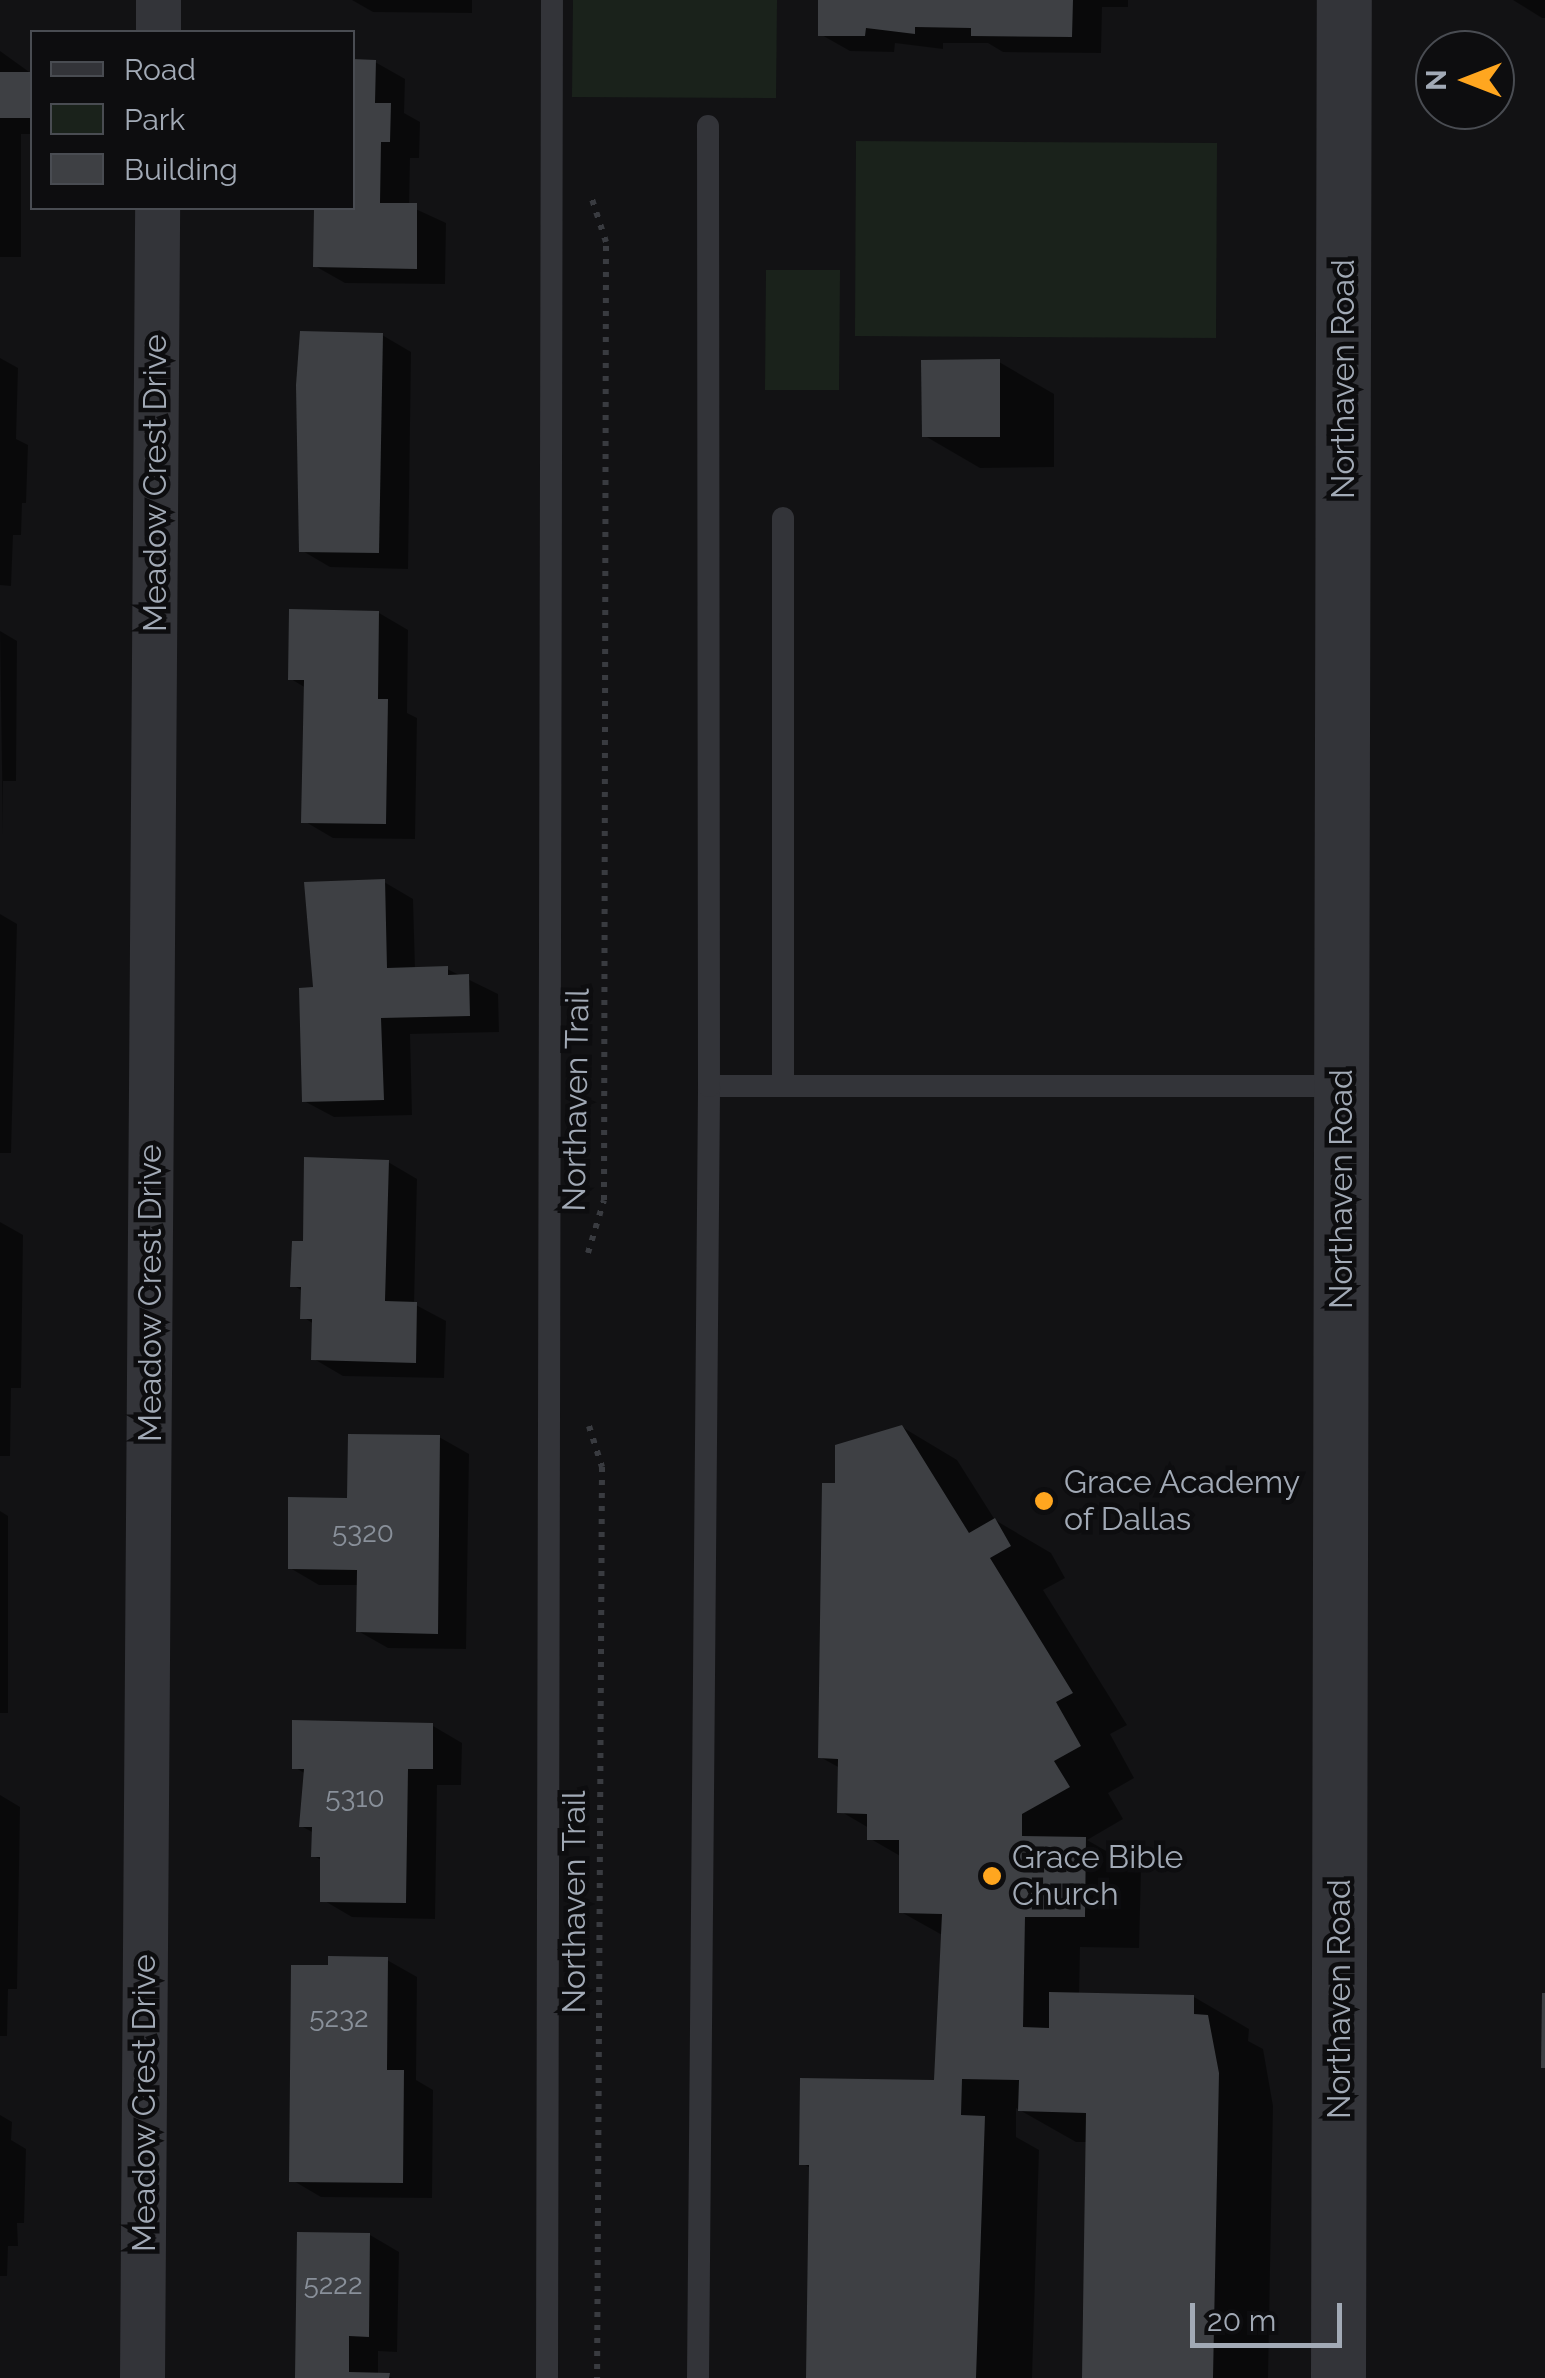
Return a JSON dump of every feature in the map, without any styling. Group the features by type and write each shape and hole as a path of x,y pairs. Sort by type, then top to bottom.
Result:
{"street":[{"path":"158,0 158,30"},
{"name":"Northaven Road","path":"1338,2378 1344,0"},
{"name":"Meadow Crest Drive","path":"142,2378 157,210"}],"lane":[{"path":"546,2378 552,0"},
{"path":"698,2378 709,1086 708,126"},
{"path":"783,518 783,1086"},
{"path":"709,1086 1341,1086"}],"path":[{"name":"Northaven Trail","path":"581,1270 600,1225 604,1200 606,242 589,188"},
{"name":"Northaven Trail","path":"582,1412 602,1467 597,2378"}],"green space":[{"path":"573,0 777,0 776,98 572,97"},
{"path":"856,141 1217,143 1216,338 855,336"},
{"path":"766,270 840,270 839,390 765,390"}],"building":[{"path":"818,0 1073,0 1072,37 971,36 971,28 915,27 915,34 866,28 865,36 818,36"},
{"path":"355,59 376,60 375,103 391,103 390,142 381,142 380,203 417,203 417,269 313,267 314,210 355,210"},
{"path":"0,72 30,72 30,118 0,118"},
{"path":"300,331 383,333 379,553 299,552 296,385"},
{"path":"1000,359 1000,437 922,437 921,360"},
{"path":"289,609 379,611 378,699 388,699 386,824 301,823 304,680 288,680"},
{"path":"385,879 387,968 448,966 448,975 469,974 470,1016 381,1018 384,1100 302,1102 299,988 313,987 304,882"},
{"path":"304,1157 389,1160 385,1301 417,1302 416,1363 311,1360 312,1319 300,1319 301,1287 290,1287 292,1241 303,1241"},
{"name":"Grace Bible Church","path":"902,1425 969,1533 995,1518 1011,1546 990,1558 1073,1693 1056,1702 1081,1746 1054,1761 1070,1787 1022,1814 1022,1836 1086,1837 1085,1917 1025,1917 1023,2027 1049,2028 1049,1992 1194,1995 1194,2014 1208,2015 1219,2073 1213,2378 1082,2378 1086,2113 1018,2111 1019,2080 962,2079 961,2115 985,2116 976,2378 806,2378 809,2165 799,2165 800,2078 934,2080 942,1914 899,1913 899,1840 867,1840 867,1814 837,1813 838,1759 818,1758 822,1483 835,1483 835,1445"},
{"path":"348,1434 440,1435 438,1634 356,1632 357,1570 288,1569 288,1497 347,1498"},
{"path":"292,1720 433,1723 433,1769 408,1769 406,1903 320,1902 320,1857 311,1857 312,1827 299,1827 304,1769 292,1769"},
{"path":"328,1956 388,1957 387,2070 404,2070 403,2183 289,2182 291,1965 328,1965"},
{"path":"1545,1993 1545,2068 1541,2068"},
{"path":"297,2232 370,2233 369,2337 349,2336 349,2372 390,2373 389,2378 295,2378"}],"place":[{"name":"Grace Academy of Dallas","path":"1044,1501"},
{"name":"Grace Bible Church","path":"992,1876"}]}
